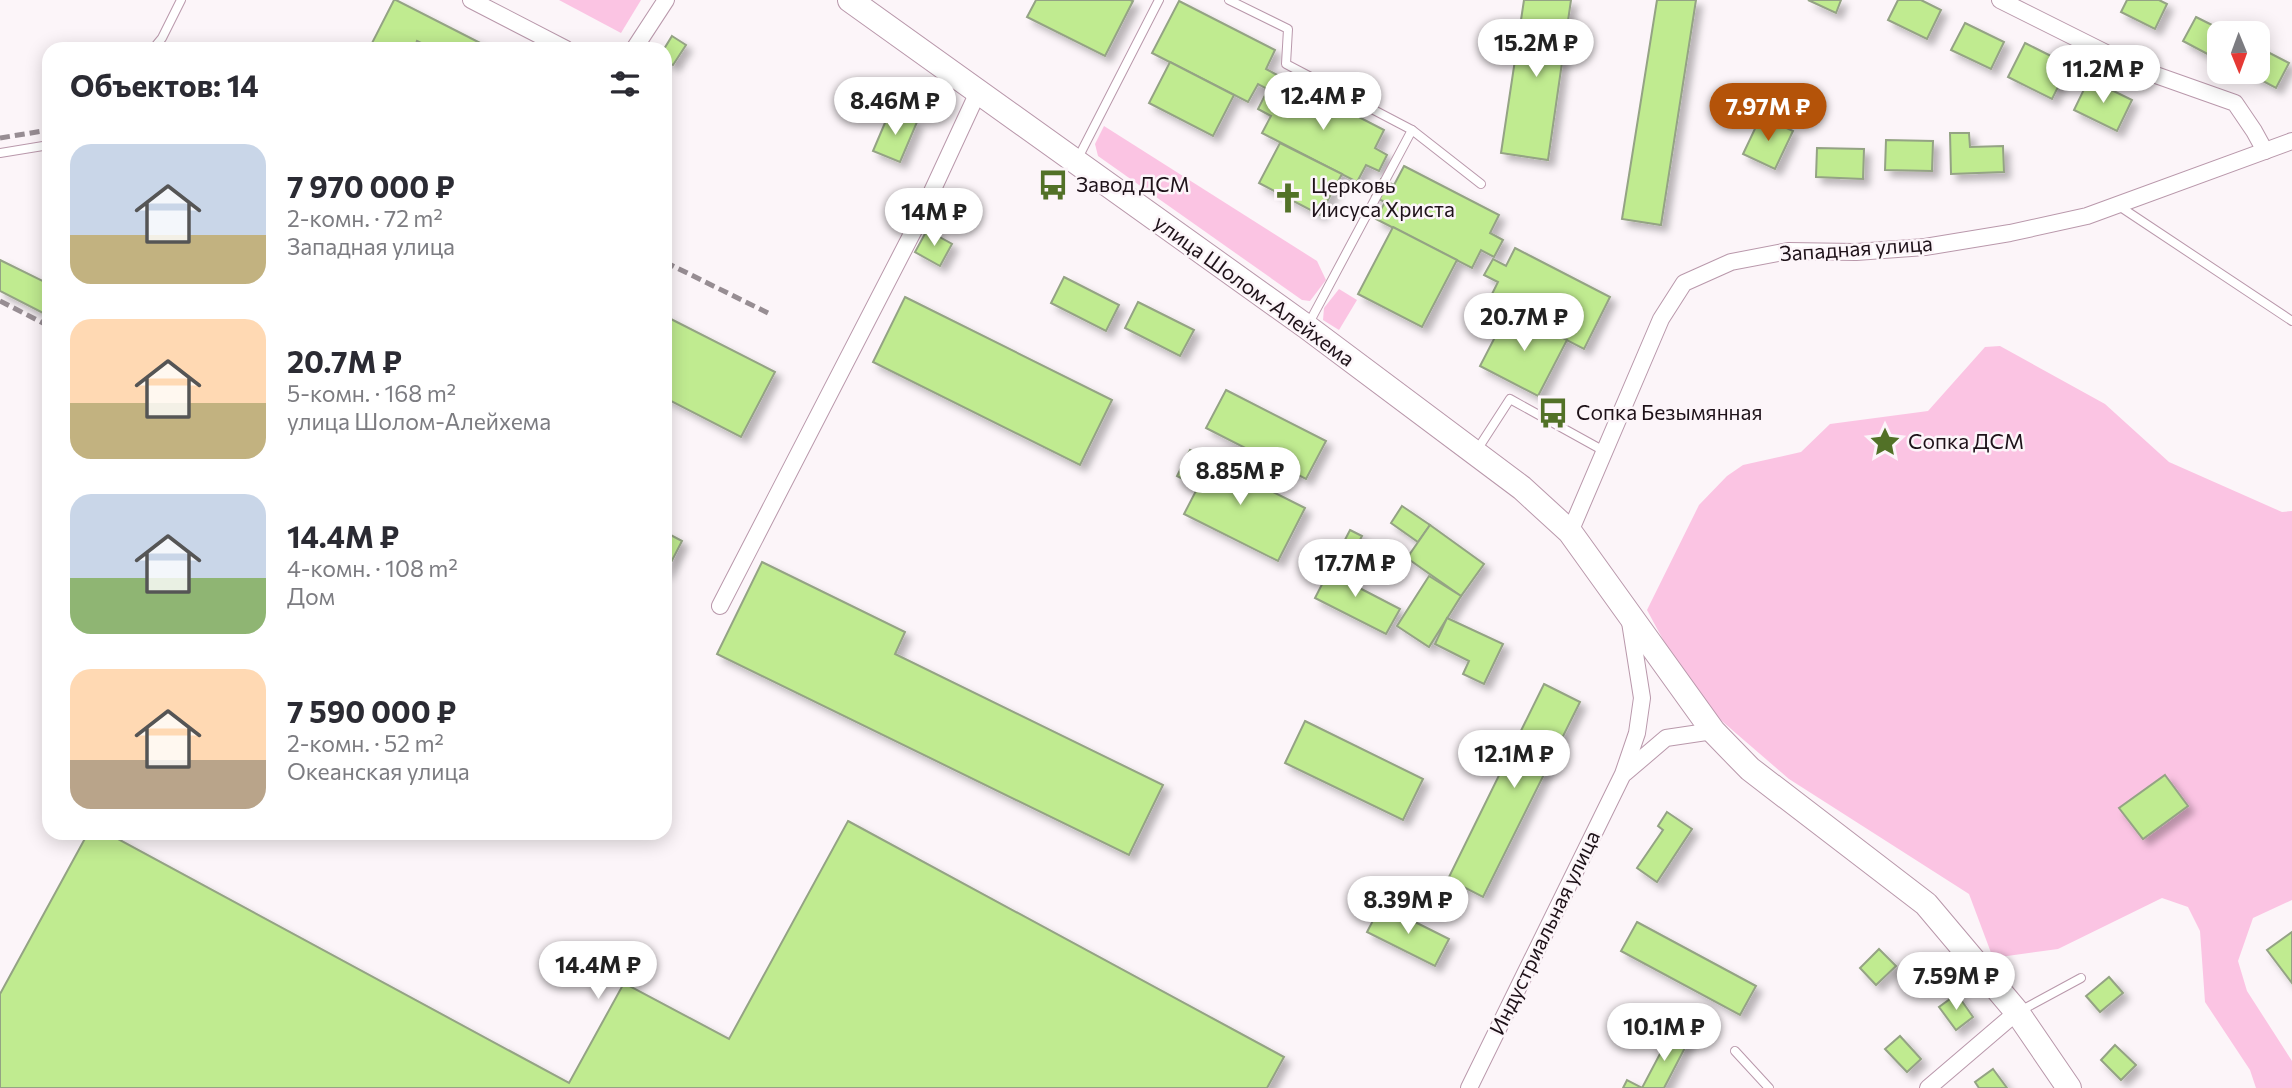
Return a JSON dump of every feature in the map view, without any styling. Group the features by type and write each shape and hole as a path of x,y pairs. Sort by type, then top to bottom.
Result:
{"main road":[{"name":"улица Шолом-Алейхема","path":"850,0 1307,327 1522,488 1570,532 1713,731 1750,769 1926,904 2017,1012 2069,1088"}],"street":[{"path":"471,0 552,42"},
{"path":"639,42 666,0"},
{"path":"2000,0 2136,68 2235,103 2255,131 2265,151"},
{"path":"719,606 916,226 978,92"},
{"name":"Западная улица","path":"1570,532 1661,319 1684,283 1731,262 1788,251 1856,252 1925,247 2010,233 2087,216 2292,141"},
{"name":"Индустриальная улица","path":"1469,1088 1623,774 1637,733 1642,698 1629,613"},
{"path":"1623,774 1666,738 1713,731"},
{"path":"1928,1088 2017,1012"}],"lane":[{"path":"159,42 181,0"},
{"path":"1076,162 1159,0"},
{"path":"1229,0 1288,29 1286,64 1412,130 1480,184"},
{"path":"1307,327 1412,130"},
{"path":"0,153 42,146"},
{"path":"2119,206 2292,321"},
{"path":"1475,453 1510,399 1604,451"},
{"path":"2017,1012 2081,978"},
{"path":"1735,1051 1769,1088"}],"shaded area":[{"path":"559,0 641,0 621,33"},
{"path":"1104,126 1317,261 1326,280 1310,301 1302,300 1098,156 1095,144"},
{"path":"1339,289 1357,300 1339,330 1323,320 1324,308"},
{"path":"2000,346 2105,404 2169,462 2282,512 2292,511 2292,900 2253,918 2238,961 2247,991 2292,1061 2292,1088 2256,1088 2250,1070 2205,1002 2200,931 2188,907 2162,898 2058,949 1993,958 1969,894 1789,779 1694,697 1647,610 1699,505 1727,476 1743,465 1801,452 1830,424 1928,411 1985,347"}],"building":[{"path":"396,0 478,42 417,41 373,42"},
{"path":"1036,0 1133,1 1105,56 1027,17"},
{"path":"1524,0 1571,0 1548,160 1501,153"},
{"path":"1657,0 1696,0 1661,225 1622,219"},
{"path":"1808,0 1841,0 1836,13"},
{"path":"1898,0 1921,0 1941,10 1927,39 1888,20"},
{"path":"2127,0 2159,0 2167,4 2155,29 2121,12"},
{"path":"1179,1 1275,50 1266,69 1279,76 1271,91 1258,84 1248,102 1152,53"},
{"path":"2196,17 2207,22 2207,54 2183,41"},
{"path":"1965,23 2004,42 1991,69 1951,50"},
{"path":"672,36 686,45 673,65 672,42 668,42"},
{"path":"2025,43 2069,65 2052,99 2008,77"},
{"path":"2270,53 2289,63 2276,88 2268,84"},
{"path":"1170,62 1234,95 1213,136 1149,103"},
{"path":"2089,79 2132,100 2117,131 2074,110"},
{"path":"1289,81 1384,130 1375,148 1387,155 1379,171 1366,165 1357,182 1262,133 1271,116 1258,109 1266,93 1279,100"},
{"path":"890,111 917,122 900,162 873,151"},
{"path":"1761,116 1793,131 1775,169 1743,154"},
{"path":"1950,133 1969,133 1970,147 2003,146 2004,172 1951,174"},
{"path":"1886,140 1933,141 1932,171 1885,170"},
{"path":"1280,143 1342,174 1320,215 1259,183"},
{"path":"1817,148 1864,149 1863,179 1816,177"},
{"path":"1404,166 1499,215 1490,233 1503,240 1494,257 1481,250 1472,268 1376,219 1385,202 1372,196 1381,179 1394,185"},
{"path":"1393,227 1457,260 1422,327 1358,294"},
{"path":"927,230 952,244 940,266 915,252"},
{"path":"1515,248 1610,297 1584,349 1489,300 1498,282 1484,275 1493,259 1506,266"},
{"path":"0,260 42,281 42,312 0,291"},
{"path":"1064,277 1119,305 1106,331 1051,303"},
{"path":"905,297 1112,400 1080,465 873,362"},
{"path":"1138,302 1194,330 1180,356 1125,328"},
{"path":"1509,310 1567,340 1538,396 1480,366"},
{"path":"672,320 775,372 741,437 672,402"},
{"path":"1226,390 1326,441 1306,479 1206,428"},
{"path":"1190,450 1305,508 1278,561 1184,514 1198,487 1177,476"},
{"path":"1402,506 1430,525 1418,542 1391,523"},
{"path":"1430,525 1484,564 1461,596 1407,558"},
{"path":"1350,530 1362,536 1347,565 1335,559"},
{"path":"672,536 682,541 672,560"},
{"path":"1335,559 1353,569 1346,581 1400,609 1386,634 1315,598"},
{"path":"762,562 905,632 895,654 1163,785 1129,855 717,654"},
{"path":"1429,576 1461,596 1429,647 1397,626"},
{"path":"1447,618 1503,644 1484,684 1463,674 1469,661 1435,644"},
{"path":"1544,684 1580,702 1483,897 1448,879"},
{"path":"1305,721 1423,779 1403,820 1285,763"},
{"path":"2165,775 2188,806 2143,839 2119,808"},
{"path":"1667,812 1692,829 1657,882 1637,868 1663,830 1658,826"},
{"path":"848,821 1284,1057 1267,1088 0,1088 0,994 84,840 120,840 569,1083 624,983 729,1039"},
{"path":"1381,905 1449,939 1435,966 1367,932"},
{"path":"1637,922 1756,986 1740,1015 1621,951"},
{"path":"2292,932 2292,983 2267,950"},
{"path":"1879,949 1896,966 1876,985 1860,968"},
{"path":"2109,977 2123,993 2100,1012 2086,996"},
{"path":"1957,994 1973,1017 1956,1030 1939,1007"},
{"path":"1672,1031 1689,1040 1664,1088 1642,1088"},
{"path":"1900,1036 1921,1059 1907,1072 1885,1049"},
{"path":"2115,1045 2136,1065 2121,1080 2101,1060"},
{"path":"1993,1069 2007,1088 1979,1088 1975,1082"},
{"path":"1627,1080 1642,1088 1623,1088"}],"railway":[{"path":"0,138 42,131"},
{"path":"672,265 768,313"},
{"path":"0,301 42,322"}],"place":[{"name":"Завод ДСМ","path":"1053,185"},
{"name":"Церковь Иисуса Христа","path":"1288,198"},
{"name":"Сопка Безымянная","path":"1553,413"},
{"name":"Сопка ДСМ","path":"1885,442"}]}
